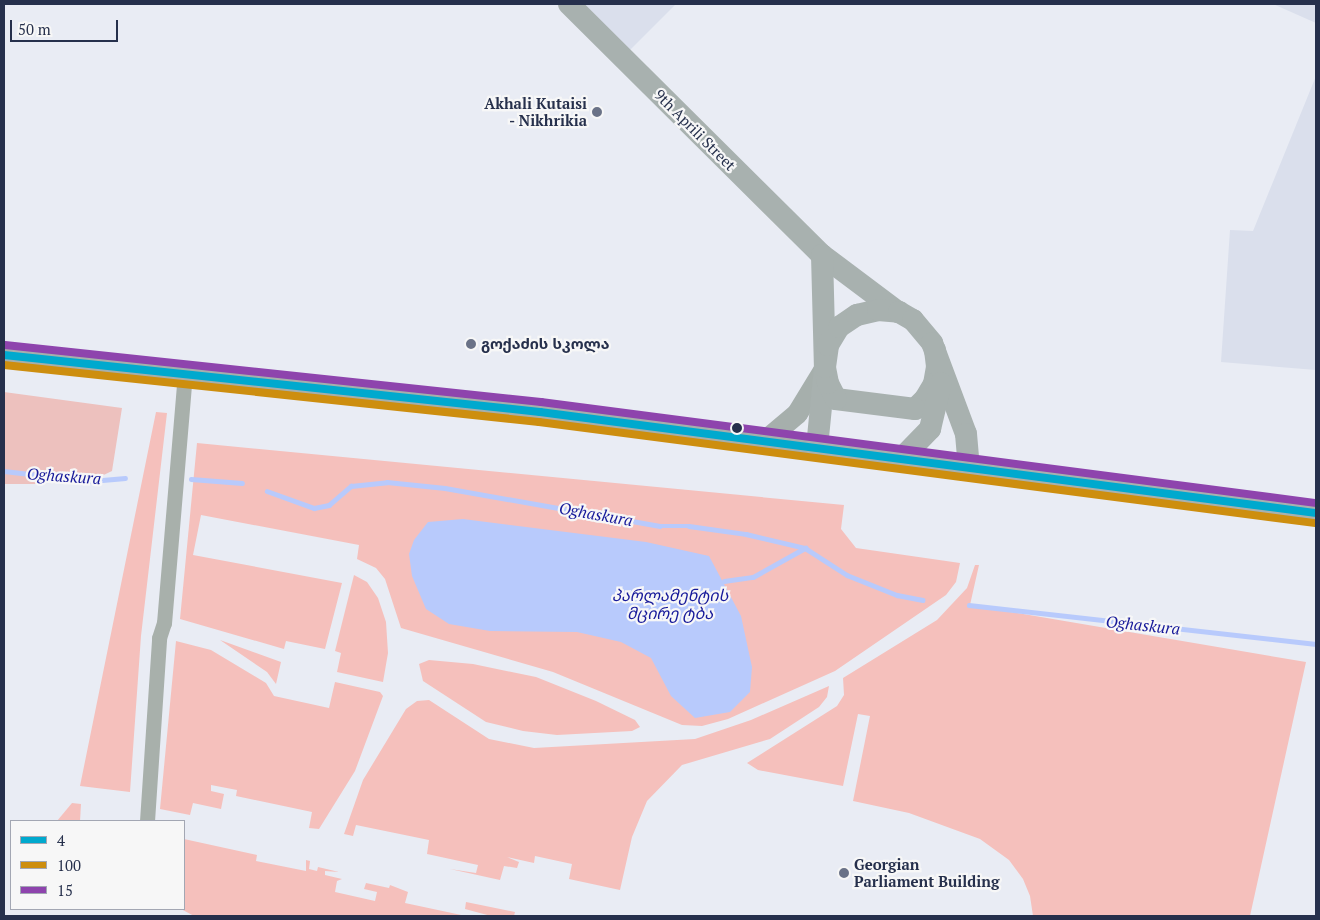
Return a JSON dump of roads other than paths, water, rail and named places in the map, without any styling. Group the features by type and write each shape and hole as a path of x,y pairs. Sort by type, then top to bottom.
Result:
{"main road":[{"name":"9th Aprili Street","path":"569,4 822,255 899,312"},
{"path":"818,447 824,366 822,255"},
{"path":"764,441 797,414 824,366 828,345 839,327 857,315 871,311 899,312 924,330 934,350 966,434 970,466"},
{"path":"824,366 828,384 836,399 915,409 925,399 934,384 937,367 934,350"},
{"path":"4,355 540,412 901,459 970,466 1184,498 1316,513"},
{"path":"901,459 930,429 942,375"}],"street":[{"path":"148,820 159,638 164,622 185,375"}],"water":[{"name":"პარლამენტის მცირე ტბა","path":"463,519 646,542 709,556 741,616 752,667 750,692 730,712 695,718 671,696 651,658 621,642 577,632 490,631 449,624 426,609 412,576 409,554 414,540 428,522"}],"waterway":[{"name":"Oghaskura","path":"4,471 91,481 125,478"},
{"name":"Oghaskura","path":"191,479 242,483"},
{"name":"Oghaskura","path":"267,491 314,508 329,505 351,486 387,482 445,488 660,526 689,526 746,534 805,548 847,575 897,595 923,600"},
{"path":"724,581 753,577 805,548"},
{"name":"Oghaskura","path":"969,605 1316,644"}],"place":[{"name":"Akhali Kutaisi - Nikhrikia","path":"597,112"},
{"name":"გოქაძის სკოლა","path":"471,344"},
{"name":"Georgian Parliament Building","path":"844,873"}]}
